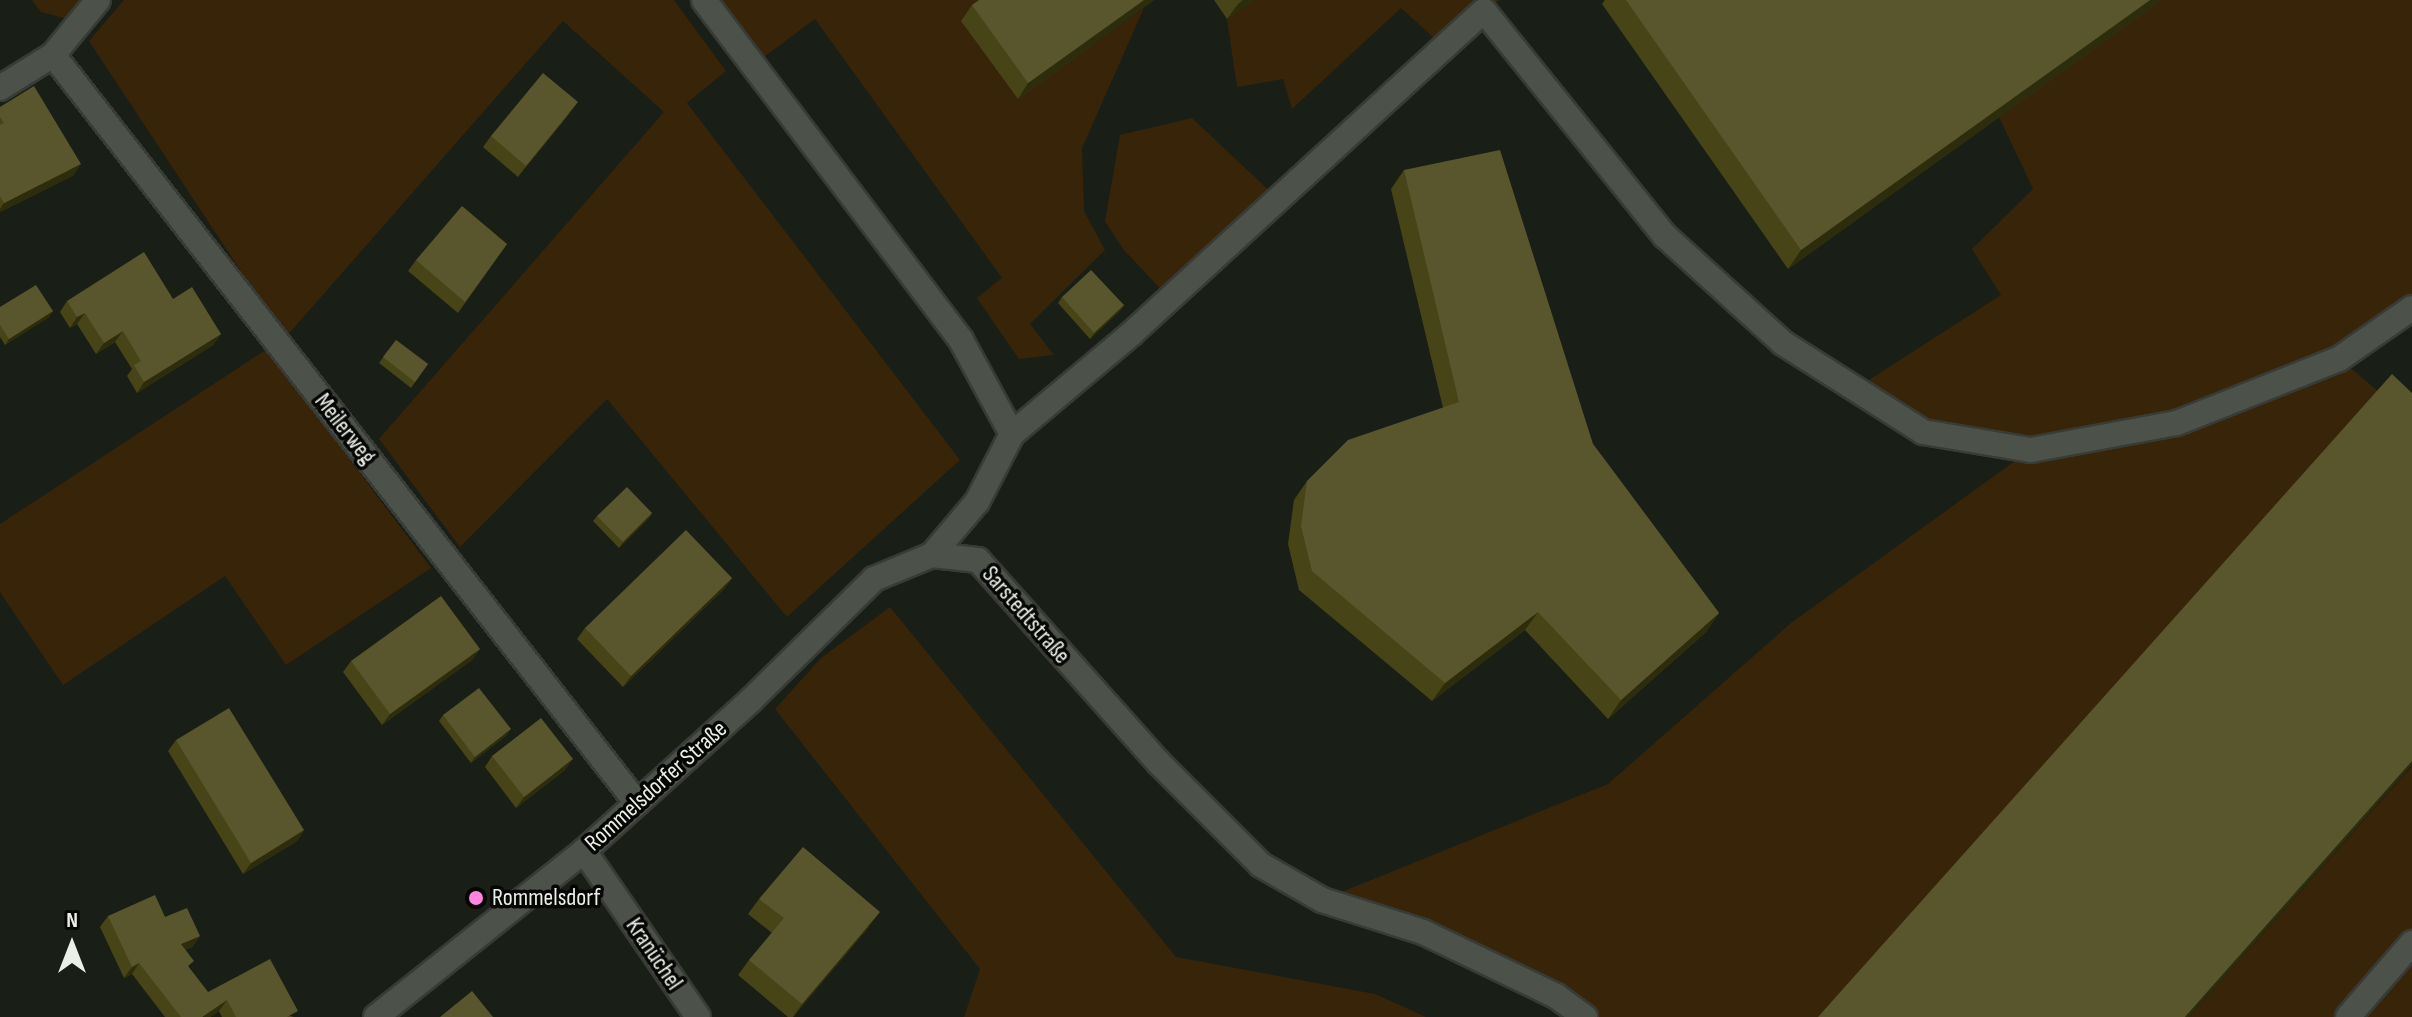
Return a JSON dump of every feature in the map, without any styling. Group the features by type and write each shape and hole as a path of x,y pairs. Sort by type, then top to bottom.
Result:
{"street":[{"path":"0,88 53,55 98,0"},
{"path":"704,0 961,340 1012,434"},
{"path":"932,555 977,502 1012,434 1131,334 1492,6 1665,236 1783,343 1923,432 2031,450 2177,423 2339,359 2412,308"},
{"name":"Meilerweg","path":"53,55 637,803"},
{"name":"Rommelsdorfer Straße","path":"376,1017 584,851 874,579 932,555"},
{"name":"Sarstedtstraße","path":"932,555 978,560 1159,763 1261,865 1322,900 1423,932 1556,996 1585,1017"},
{"name":"Kranüchel","path":"584,851 698,1017"},
{"path":"2348,1017 2412,943"}],"shaded area":[{"path":"32,0 83,0 68,19 41,12"},
{"path":"124,0 674,0 726,71 687,103 960,460 787,617 607,399 460,547 379,439 664,112 563,21 285,338 89,41"},
{"path":"704,0 990,0 1018,98 1144,8 1082,148 1084,211 1105,250 1030,324 1054,355 1019,359 977,298 1002,278 815,19 752,66"},
{"path":"1254,0 1499,0 1445,48 1401,8 1292,109 1283,79 1237,87 1227,19"},
{"path":"2162,0 2412,0 2412,308 2340,359 2379,392 1822,1017 1585,1017 1322,900 1608,784 1791,623 2030,450 1923,432 1855,389 2001,295 1972,249 2033,189 1999,117"},
{"path":"1192,118 1277,198 1169,298 1123,249 1105,221 1120,135"},
{"path":"267,349 431,568 286,665 225,576 63,685 0,592 0,524"},
{"path":"890,607 1176,957 1375,994 1426,1017 964,1017 980,969 775,709 821,658"},
{"path":"2412,766 2412,1017 2189,1017"}],"building":[{"path":"979,0 1144,0 1028,83 972,5"},
{"path":"1626,0 2150,0 1801,250"},
{"path":"543,73 578,102 526,166 491,136"},
{"path":"34,86 81,164 4,203 0,196 0,125 4,123 0,117 0,107"},
{"path":"1500,150 1593,444 1719,613 1621,700 1538,612 1445,683 1312,571 1301,526 1307,481 1348,440 1459,402 1404,170"},
{"path":"462,206 507,244 465,302 416,260"},
{"path":"144,252 173,299 192,287 221,334 144,382 134,365 141,361 123,331 104,343 85,313 77,317 67,301"},
{"path":"1091,270 1124,305 1094,333 1062,297"},
{"path":"36,285 53,311 9,339 0,325 0,307"},
{"path":"396,340 428,364 415,382 383,357"},
{"path":"2392,374 2412,393 2412,761 2185,1017 1818,1017"},
{"path":"627,487 652,513 623,542 597,516"},
{"path":"686,530 732,578 631,676 585,628"},
{"path":"441,596 480,649 390,714 351,661"},
{"path":"479,688 511,729 475,757 443,715"},
{"path":"229,708 304,830 251,863 176,740"},
{"path":"541,718 573,759 524,797 492,756"},
{"path":"803,847 880,912 802,1004 749,960 784,918 759,899"},
{"path":"155,895 165,917 187,908 200,936 181,944 194,961 188,966 208,992 270,959 298,1011 287,1017 236,1017 227,1000 202,1017 181,1017 139,963 132,967 108,916"},
{"path":"472,991 493,1017 440,1017"}],"place":[{"name":"Rommelsdorf","path":"476,898"}]}
